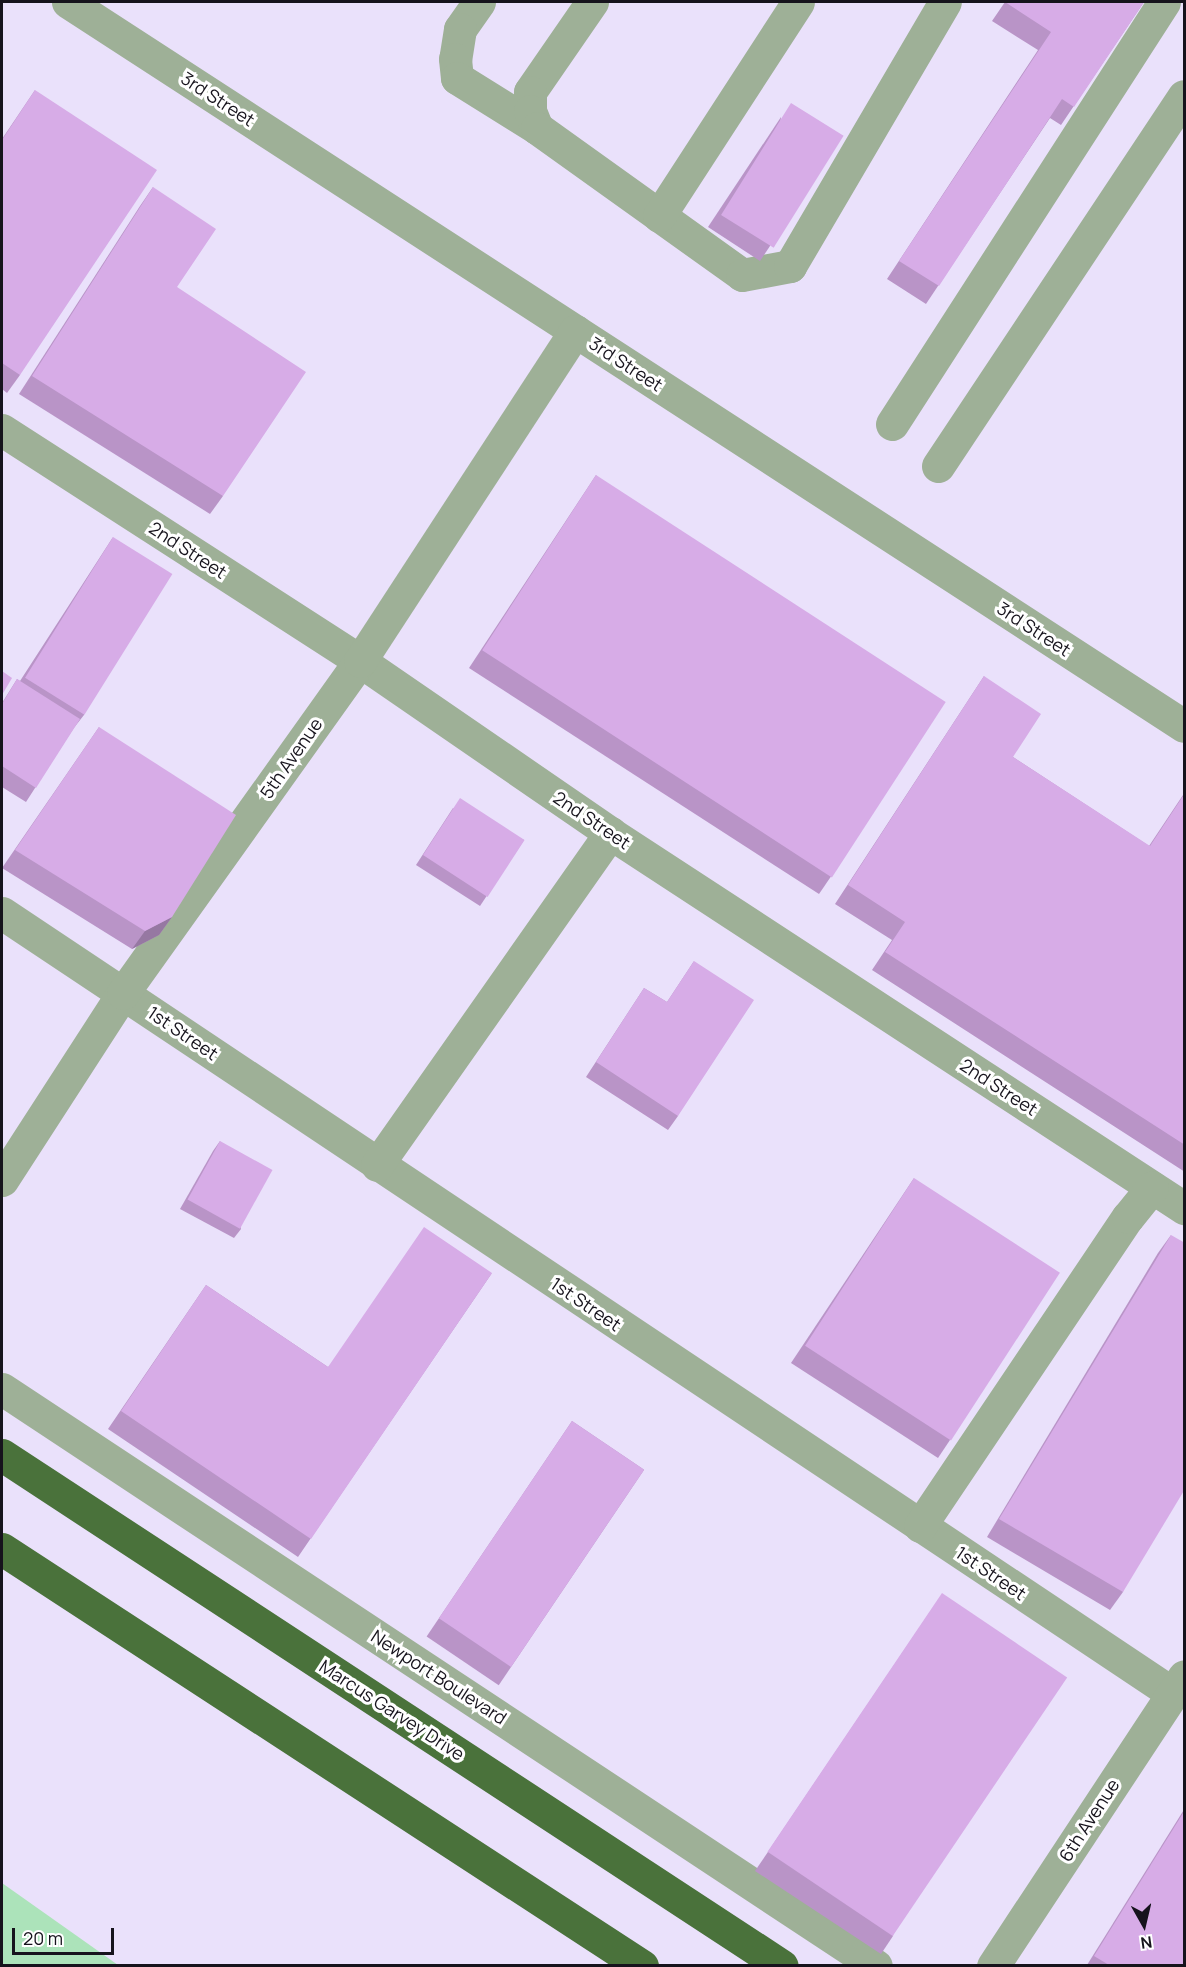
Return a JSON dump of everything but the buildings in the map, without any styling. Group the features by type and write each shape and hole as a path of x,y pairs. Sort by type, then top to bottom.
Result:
{"highway":[{"name":"Marcus Garvey Drive","path":"2,1455 782,1965"},
{"path":"2,1550 642,1965"}],"street":[{"name":"3rd Street","path":"68,2 1185,726"},
{"path":"478,2 460,29 455,59 457,78 537,128 742,275 790,266 945,2"},
{"path":"537,128 530,111 530,92 592,2"},
{"path":"659,216 798,2"},
{"path":"892,424 1164,2"},
{"path":"938,466 1185,96"},
{"name":"5th Avenue","path":"2,1180 123,993 360,661 575,331"},
{"name":"2nd Street","path":"2,430 360,661 610,833 1185,1208"},
{"path":"377,1165 610,833"},
{"name":"1st Street","path":"2,913 920,1526 1178,1684"},
{"path":"920,1526 1128,1217 1152,1187"},
{"name":"Newport Boulevard","path":"2,1389 876,1965"},
{"name":"6th Avenue","path":"993,1965 1178,1684"}],"green space":[{"path":"2,1883 118,1965 2,1965"}]}
